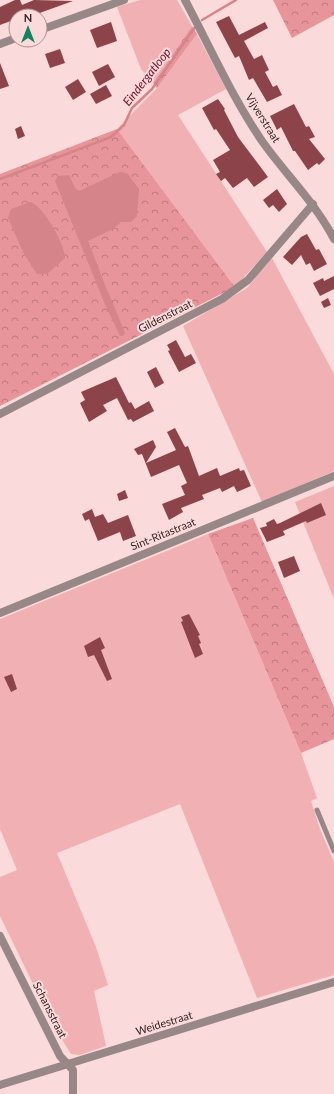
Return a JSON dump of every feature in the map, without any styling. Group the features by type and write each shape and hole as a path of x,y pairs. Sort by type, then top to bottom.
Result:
{"street":[{"path":"48,27 124,0"},
{"name":"Vijverstraat","path":"185,0 259,135 332,229 334,239"},
{"name":"Gildenstraat","path":"0,414 222,299 241,287 313,204"},
{"name":"Sint-Ritastraat","path":"0,613 334,476"},
{"name":"Schansstraat","path":"0,936 60,1056 74,1070 73,1094"},
{"name":"Weidestraat","path":"0,1085 334,982"}],"lane":[{"path":"317,810 334,851"}],"shaded area":[{"path":"140,0 177,0 192,26 153,83 141,69 117,7"},
{"path":"197,34 226,89 178,115 267,252 235,287 117,129 157,88"},
{"path":"120,172 127,173 139,189 137,216 131,222 121,222 113,229 88,241 107,290 106,291 109,294 125,333 123,336 120,336 104,302 55,181 58,176 69,175 75,188 79,191"},
{"path":"30,202 41,210 47,218 57,235 64,252 65,258 47,274 37,274 24,254 8,218 11,209"},
{"path":"272,258 334,374 334,471 262,502 183,326 247,288"},
{"path":"334,486 334,599 295,502"},
{"path":"208,534 301,753 317,798 311,801 320,829 334,862 334,975 257,998 180,804 57,853 96,947 108,985 94,991 106,1046 80,1055 71,1054 54,1027 0,916 0,877 17,870 0,829 0,619"}],"green space":[{"path":"273,0 334,0 334,15 292,38"},
{"path":"192,26 197,34 157,88 153,83"},
{"path":"117,129 235,287 0,406 0,174"},
{"path":"253,518 334,707 334,739 301,753 208,534"}],"building":[{"path":"15,0 20,0 22,5 34,0 73,1 48,10 48,8 8,8 8,22 0,25 0,7"},
{"path":"229,16 239,35 265,22 268,28 244,41 254,59 262,55 269,70 265,72 273,87 277,85 282,95 267,102 253,78 249,80 239,56 235,58 216,22"},
{"path":"111,22 117,41 97,48 90,30"},
{"path":"60,49 65,63 50,68 45,54"},
{"path":"0,63 9,86 0,89"},
{"path":"108,64 115,77 99,86 92,72"},
{"path":"78,79 86,92 73,100 65,87"},
{"path":"106,85 112,96 96,104 90,94"},
{"path":"218,99 225,109 224,110 238,137 268,177 254,187 247,178 233,188 225,178 221,181 216,174 220,172 213,160 230,150 216,129 214,130 202,108"},
{"path":"294,104 306,127 309,126 315,137 309,139 325,159 319,165 317,163 308,170 295,151 293,151 281,127 277,130 270,116"},
{"path":"21,126 25,136 18,139 15,129"},
{"path":"277,189 287,204 279,212 273,205 269,208 263,200"},
{"path":"307,234 316,250 319,249 327,264 314,271 310,263 306,265 301,255 292,265 283,257 301,237"},
{"path":"334,276 334,289 320,296 313,283 323,278 324,281"},
{"path":"328,298 331,305 324,308 321,302"},
{"path":"176,340 185,357 191,354 196,363 179,372 168,351 170,350 167,345"},
{"path":"156,367 164,383 155,388 147,372"},
{"path":"116,377 129,403 131,402 135,409 149,401 154,411 133,422 131,419 128,420 117,398 103,405 107,411 89,422 80,403 85,400 81,392"},
{"path":"175,428 185,447 188,446 199,476 217,468 220,476 239,468 240,471 244,470 251,486 237,492 234,486 222,492 220,488 202,495 204,499 181,508 183,512 169,520 162,504 185,495 181,486 187,483 179,465 151,477 142,454 138,455 134,449 153,440 156,447 146,463 176,450 167,432"},
{"path":"125,490 128,498 119,501 117,494"},
{"path":"321,503 326,515 307,523 306,521 283,531 285,535 267,542 260,528 267,526 266,523 274,519 277,524 280,523"},
{"path":"92,509 95,517 103,514 108,523 128,515 136,536 123,541 120,532 98,541 89,519 85,521 82,514"},
{"path":"294,556 300,571 284,578 278,562"},
{"path":"189,614 200,635 198,636 201,643 199,644 203,654 195,658 181,622 183,621 181,617"},
{"path":"100,637 105,648 101,650 112,679 107,681 94,655 88,657 84,646"},
{"path":"12,674 17,689 11,692 4,677"}],"waterway":[{"name":"Eindergatloop","path":"202,20 236,0"},
{"name":"Eindergatloop","path":"0,179 111,137 124,125 132,108 152,89 195,27"}]}
